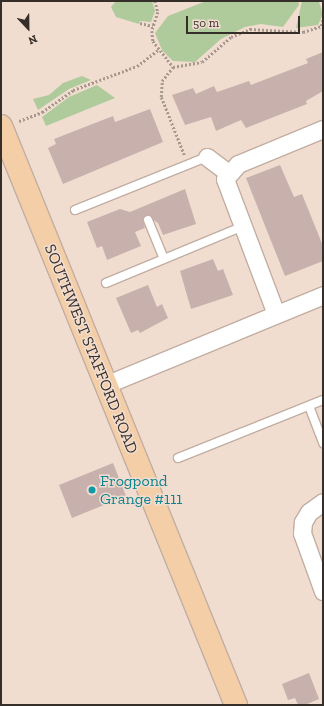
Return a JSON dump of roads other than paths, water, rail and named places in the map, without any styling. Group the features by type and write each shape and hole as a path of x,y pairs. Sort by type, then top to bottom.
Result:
{"main road":[{"name":"SOUTHWEST STAFFORD ROAD","path":"1,126 236,705"}],"street":[{"path":"276,314 225,187 227,172 238,164 323,130"},
{"path":"207,157 227,172"},
{"path":"105,385 323,295"},
{"path":"323,502 309,512 303,522 305,544 323,591"}],"lane":[{"path":"76,210 207,157"},
{"path":"148,220 164,259"},
{"path":"106,283 241,228"},
{"path":"178,458 323,400"},
{"path":"309,406 323,443"}],"place":[{"name":"Frogpond Grange #111","path":"92,490"}]}
